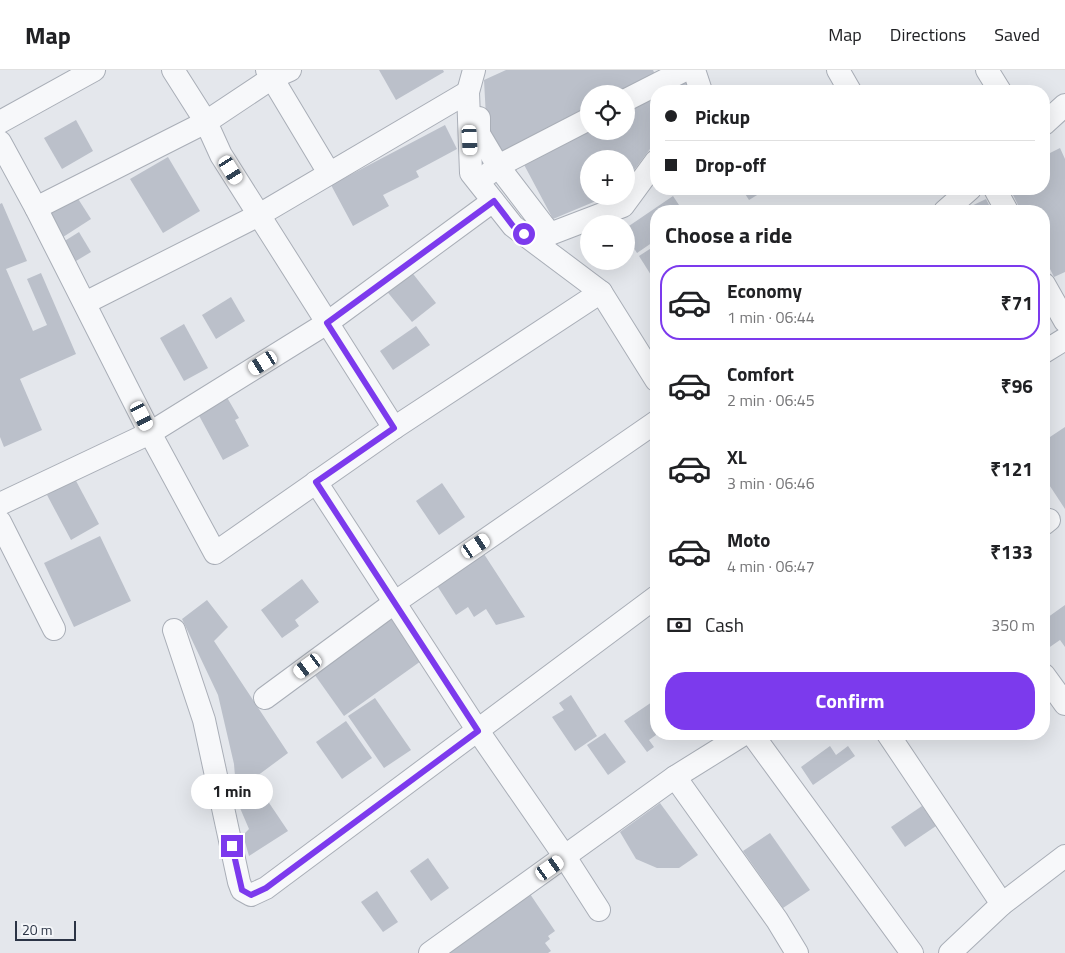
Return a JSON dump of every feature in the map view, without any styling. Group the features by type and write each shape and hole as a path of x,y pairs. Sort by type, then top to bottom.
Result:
{"street":[{"path":"0,122 94,70"},
{"path":"172,70 206,122 222,155 259,215 394,428"},
{"path":"475,70 468,92 472,173 513,226 548,242"},
{"path":"488,70 480,82 479,134 548,242 601,292 650,370"},
{"path":"656,85 685,70"},
{"path":"694,70 699,85"},
{"path":"838,70 847,85"},
{"path":"987,70 996,85"},
{"path":"36,208 206,122 276,73 329,173"},
{"path":"635,95 650,88"},
{"path":"84,303 259,215 468,92"},
{"path":"478,181 498,166 580,125"},
{"path":"0,142 36,208 150,433 215,553 394,428 601,292"},
{"path":"548,242 623,206 650,170"},
{"path":"952,205 963,195"},
{"path":"0,504 150,433 327,323 494,201"},
{"path":"1050,290 1065,321"},
{"path":"1050,348 1065,339"},
{"path":"265,698 394,602 650,426"},
{"path":"316,482 478,731 565,857 599,910"},
{"path":"0,522 54,629"},
{"path":"174,630 204,720 239,882 242,890 251,895 266,888 650,602"},
{"path":"1050,683 1065,704"},
{"path":"430,953 676,777 735,740"},
{"path":"756,740 912,953"},
{"path":"892,740 1002,904"},
{"path":"676,777 777,920 797,953"},
{"path":"950,953 1002,904 1065,856"}],"building":[{"path":"379,70 443,70 444,72 396,100"},
{"path":"506,70 653,70 659,83 635,91 635,85 580,85 580,118 497,154 487,136 484,80"},
{"path":"685,76 687,85 667,85"},
{"path":"650,94 650,149 635,169 635,150 580,150 580,205 586,205 553,219 521,159 580,135 580,140 635,140 635,101"},
{"path":"76,120 93,151 62,169 44,138"},
{"path":"445,125 457,149 416,171 419,177 383,195 389,206 353,226 331,185"},
{"path":"1060,148 1065,159 1065,272 1054,277 1050,269 1050,205 1018,205 1013,195 1050,195 1050,153"},
{"path":"168,157 200,211 163,233 130,179"},
{"path":"75,194 91,219 60,239 44,215"},
{"path":"746,195 757,195 749,200"},
{"path":"673,196 679,205 660,205"},
{"path":"986,199 989,205 974,205"},
{"path":"2,203 27,261 6,269 33,331 47,325 27,279 41,273 76,354 20,379 42,430 4,447 0,437 0,204"},
{"path":"650,212 650,244 637,253 635,250 635,222"},
{"path":"79,232 91,252 76,261 63,242"},
{"path":"650,249 650,273 639,256"},
{"path":"410,270 436,303 412,322 385,289"},
{"path":"231,297 245,321 216,339 202,315"},
{"path":"184,324 208,368 184,381 160,338"},
{"path":"416,326 430,345 393,370 380,351"},
{"path":"225,394 239,418 235,420 249,446 223,460 196,410"},
{"path":"1065,427 1065,509 1050,486 1050,437"},
{"path":"75,479 99,524 71,540 47,495"},
{"path":"442,483 465,517 439,535 416,501"},
{"path":"100,536 131,601 74,627 44,563"},
{"path":"484,554 525,617 496,625 486,609 474,617 468,607 456,615 436,584"},
{"path":"302,579 319,602 295,620 299,626 282,638 261,610"},
{"path":"207,600 228,627 214,641 288,753 253,779 288,831 249,856 243,835 249,829 237,801 234,764 218,695 182,619"},
{"path":"1065,605 1065,647 1060,640 1050,647 1050,616"},
{"path":"390,617 421,661 344,716 312,671"},
{"path":"571,695 597,736 575,751 552,717 564,710 559,703"},
{"path":"375,698 411,750 384,768 348,716"},
{"path":"650,703 649,740 654,747 647,752 624,721"},
{"path":"346,721 372,758 342,779 316,742"},
{"path":"605,733 626,762 608,775 587,745"},
{"path":"830,746 836,755 848,746 855,756 813,785 801,767"},
{"path":"660,803 698,855 679,868 657,868 636,859 620,832"},
{"path":"922,806 936,826 905,847 891,827"},
{"path":"770,833 810,890 783,908 743,851"},
{"path":"428,858 449,888 431,901 410,871"},
{"path":"377,891 398,922 383,932 361,902"},
{"path":"530,894 555,931 548,936 550,939 545,943 551,951 548,953 445,953"}],"route":[{"path":"232,846 242,890 251,895 266,888 478,731 316,482 394,428 327,323 494,201 513,226 524,234"}]}
